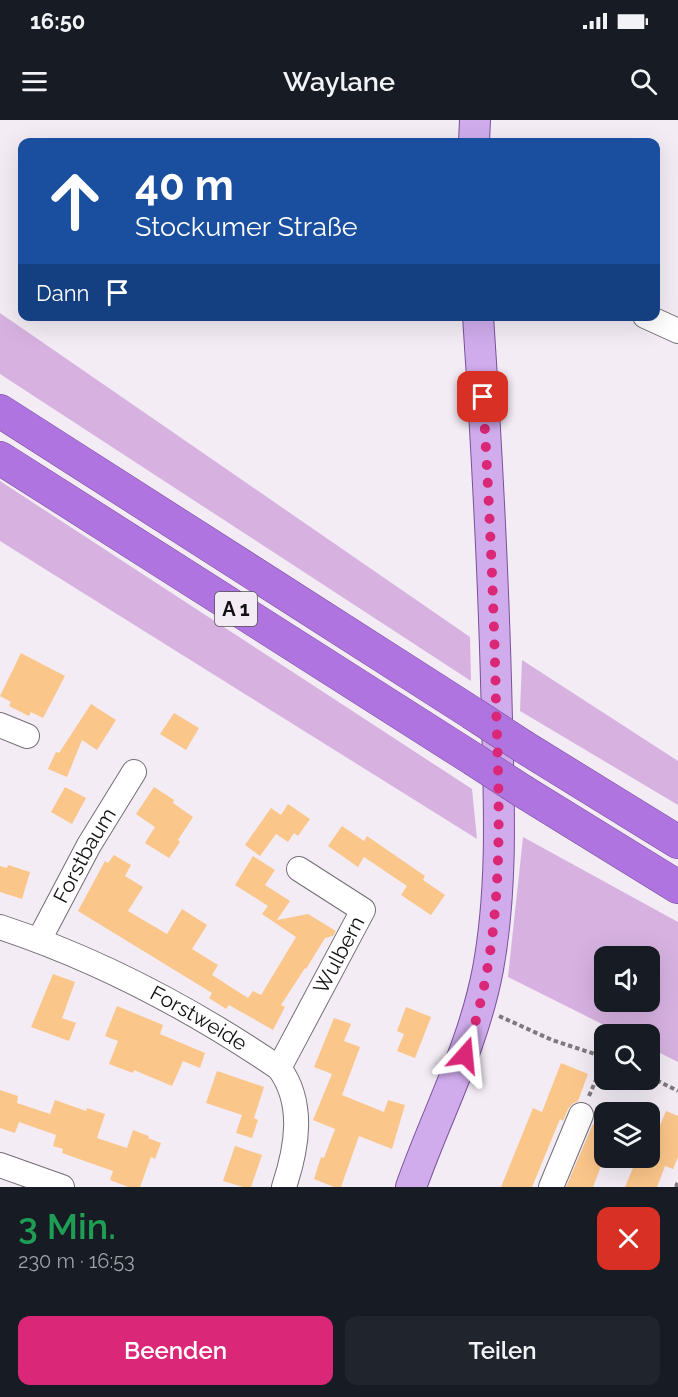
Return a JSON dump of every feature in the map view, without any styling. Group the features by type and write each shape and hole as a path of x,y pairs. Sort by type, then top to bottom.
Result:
{"highway":[{"name":"A 1","path":"0,411 525,747 678,842"},
{"name":"A 1","path":"0,458 524,792 678,887"}],"main road":[{"path":"474,138 475,120"},
{"path":"411,1187 470,1039 480,1007 497,900 499,822 489,490 478,321"}],"street":[{"path":"656,321 678,331"},
{"path":"0,725 27,736"},
{"name":"Forstbaum","path":"39,940 89,845 134,772"},
{"name":"Wulbern","path":"279,1068 363,910 298,869"},
{"name":"Forstweide","path":"0,927 93,962 147,987 279,1068 294,1097 296,1118 295,1145 284,1187"},
{"path":"551,1187 581,1115"},
{"path":"0,1165 62,1187"}],"path":[{"path":"495,1014 552,1040 594,1055"},
{"path":"660,1082 678,1090"},
{"path":"581,1115 594,1083"},
{"path":"676,1187 678,1182"}],"shaded area":[{"path":"0,313 470,637 471,681 0,374"},
{"path":"0,481 472,789 477,839 0,541"},
{"path":"522,660 678,761 678,805 520,711"},
{"path":"523,837 678,922 678,1062 660,1053 660,1024 602,1024 508,977"}],"building":[{"path":"21,653 65,676 43,718 31,712 29,716 9,706 11,702 0,696"},
{"path":"91,704 116,720 97,750 82,740 67,777 48,769 56,752 59,753"},
{"path":"174,713 199,728 186,750 160,734"},
{"path":"65,787 86,798 72,824 51,812"},
{"path":"154,787 174,800 173,803 193,817 169,858 145,843 155,827 136,814"},
{"path":"288,804 310,819 298,836 294,833 288,842 276,834 260,856 245,845 271,808 281,815"},
{"path":"342,826 364,841 367,836 425,876 423,880 445,895 431,915 401,895 407,886 364,857 358,867 328,846"},
{"path":"114,855 131,865 125,876 143,887 128,911 167,934 182,909 207,925 192,949 218,965 212,975 248,998 253,991 261,995 296,937 262,914 268,906 235,885 253,856 275,870 265,885 290,901 277,920 308,914 336,931 333,936 325,938 281,1005 285,1007 273,1030 229,1005 226,1009 209,998 212,993 78,911 105,861 108,863"},
{"path":"8,865 30,872 22,899 0,892 0,866 7,868"},
{"path":"53,974 75,982 62,1018 76,1023 69,1041 31,1027"},
{"path":"117,1006 163,1025 160,1034 205,1053 200,1068 183,1061 172,1086 134,1070 133,1073 109,1064 118,1041 105,1036"},
{"path":"406,1007 431,1017 415,1058 397,1051 404,1034 397,1031"},
{"path":"334,1018 351,1024 344,1041 360,1047 342,1095 384,1112 388,1100 405,1105 392,1149 359,1136 341,1187 334,1187 314,1179 321,1157 324,1158 335,1129 313,1120 332,1074 314,1067"},
{"path":"561,1063 588,1074 578,1101 568,1109 563,1121 560,1119 532,1187 501,1187 533,1108 542,1112"},
{"path":"217,1071 264,1087 254,1118 258,1120 252,1138 236,1133 242,1115 206,1103"},
{"path":"0,1090 18,1096 17,1103 50,1114 55,1100 86,1111 87,1108 105,1114 97,1138 127,1148 133,1130 161,1143 155,1159 151,1157 140,1187 128,1187 110,1180 113,1171 62,1153 63,1149 53,1146 56,1135 19,1122 15,1133 0,1128"},
{"path":"666,1111 678,1116 678,1157 673,1169 665,1166 657,1187 625,1187 633,1168 660,1168 660,1126"},
{"path":"593,1124 594,1168 600,1168 593,1187 566,1187"},
{"path":"235,1146 262,1155 251,1187 223,1181"}],"route":[{"path":"465,1055 480,1007 488,969 497,900 499,857 489,490 483,397"}]}
